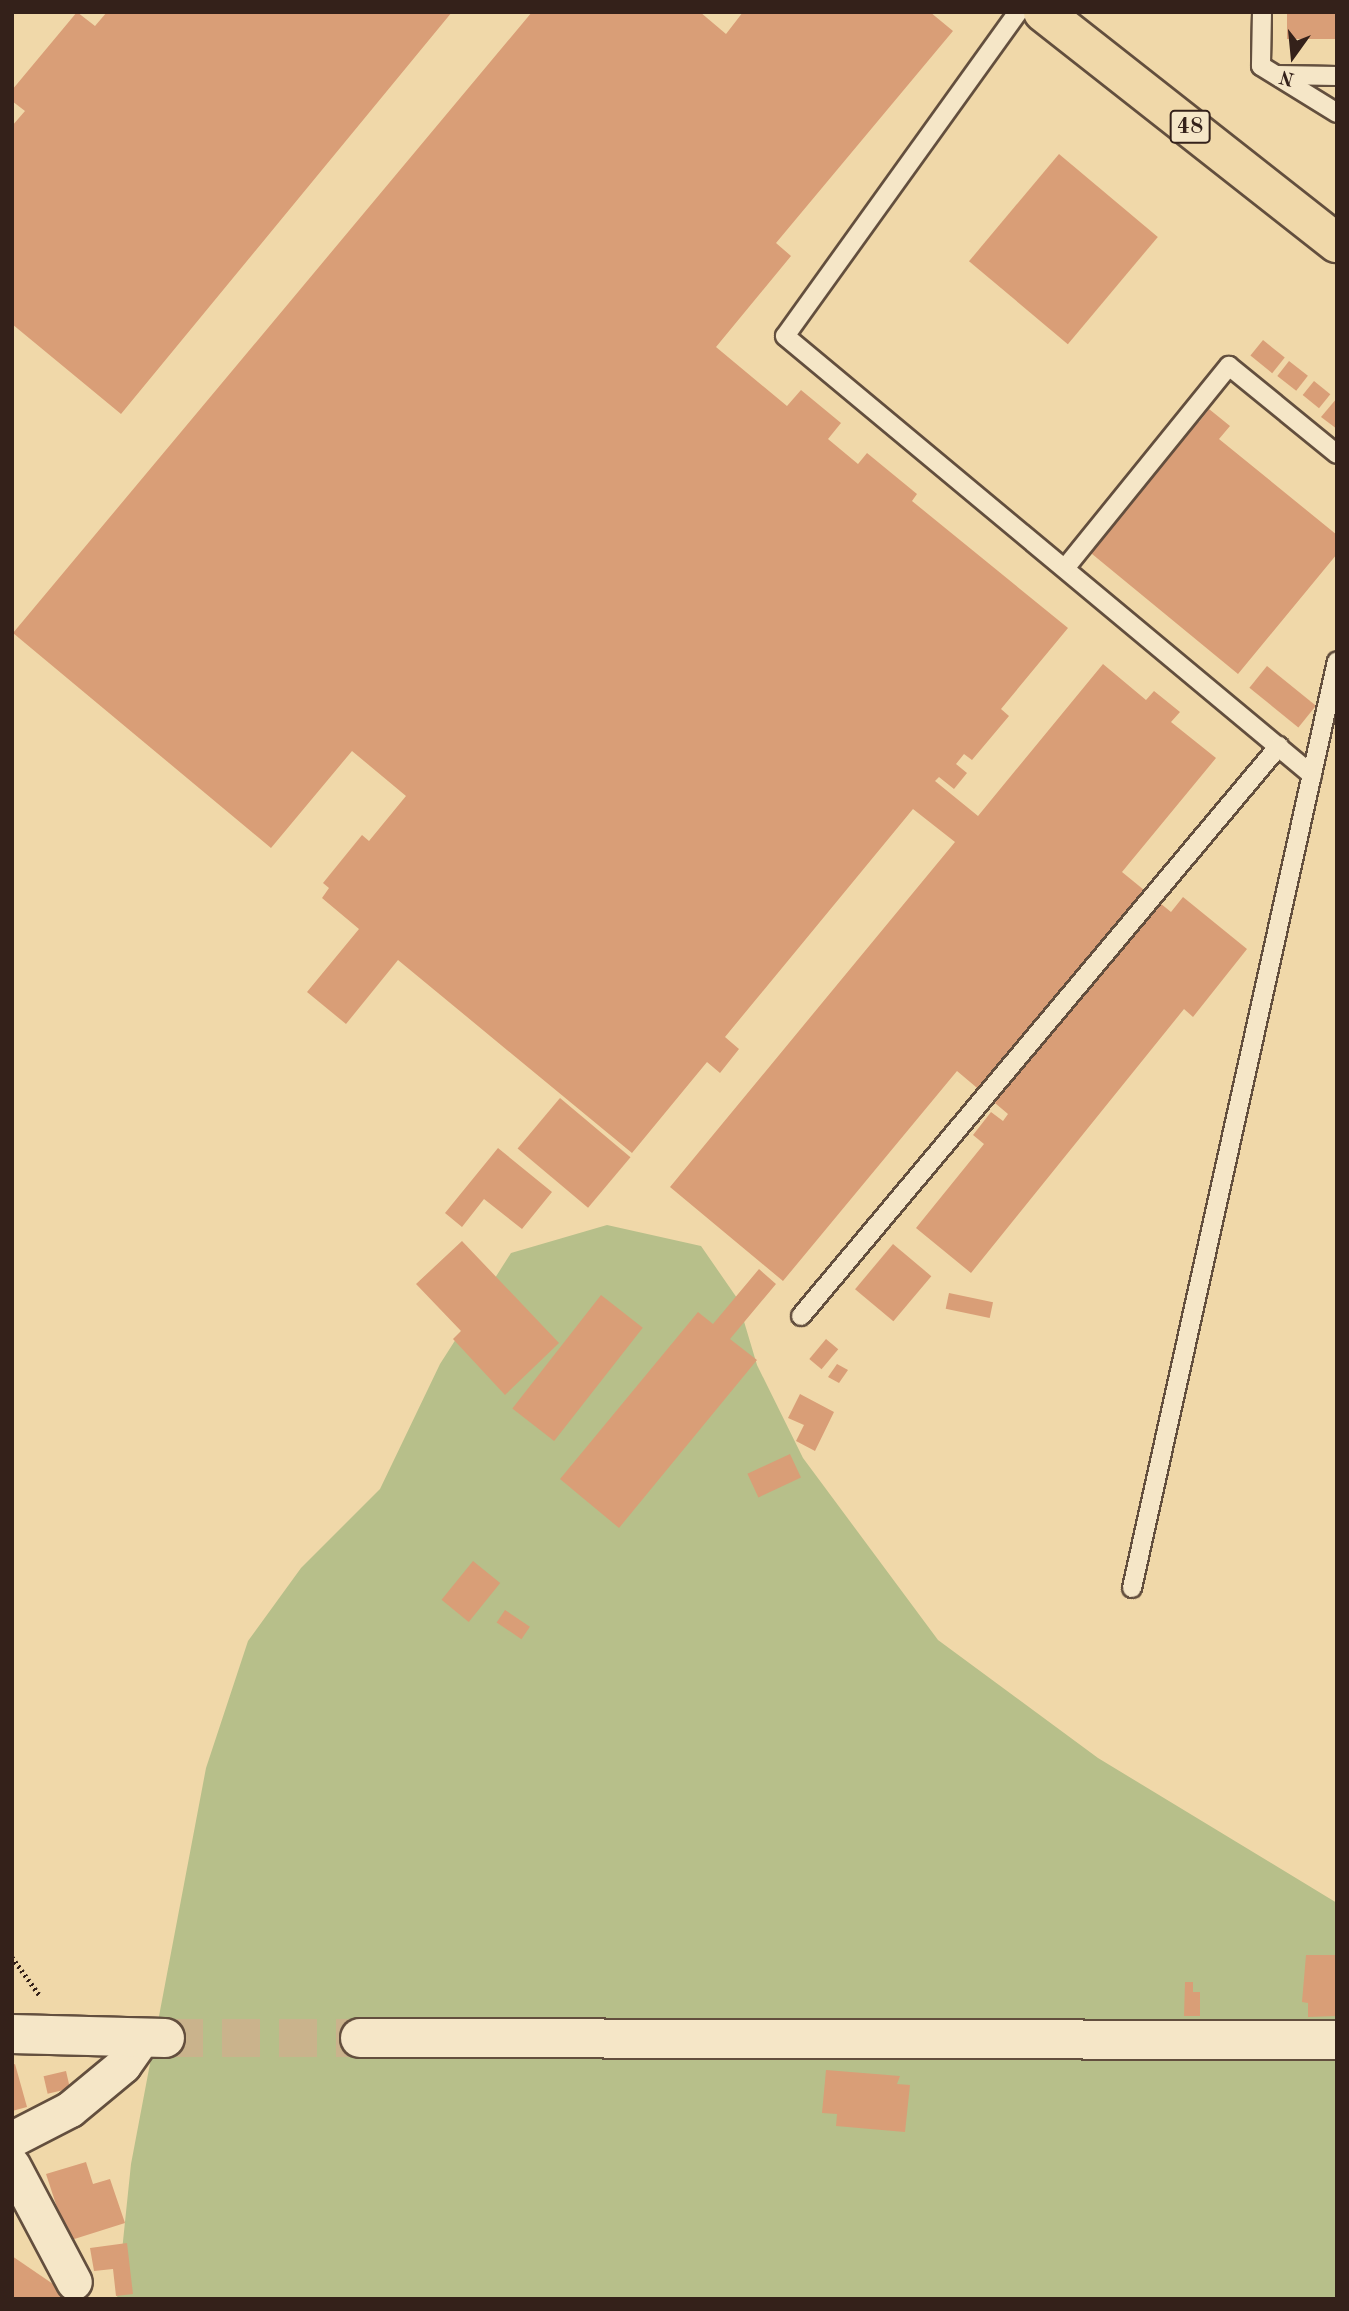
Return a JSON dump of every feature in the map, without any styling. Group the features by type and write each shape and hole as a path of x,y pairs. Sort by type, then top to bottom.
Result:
{"main road":[{"name":"48","path":"1044,12 1337,243"}],"street":[{"path":"12,2034 153,2038"},
{"path":"12,2139 70,2109 153,2038"},
{"path":"360,2038 1337,2040"},
{"path":"12,2165 74,2282"}],"lane":[{"path":"1018,12 785,336 1312,775"},
{"path":"1262,12 1261,66 1337,113"},
{"path":"1276,75 1337,76"},
{"path":"1066,568 1229,366 1337,454"},
{"path":"1132,1588 1337,662"},
{"path":"801,1316 1279,746"}],"green space":[{"path":"607,1225 701,1246 737,1298 757,1365 803,1458 938,1640 1098,1758 1337,1903 1337,2299 117,2299 131,2164 206,1768 248,1641 301,1568 380,1489 440,1364 511,1253"}],"building":[{"path":"77,12 95,26 107,12 452,12 121,414 12,324 12,126 25,111 12,101 12,90"},
{"path":"532,12 700,12 726,34 743,12 930,12 953,31 776,243 791,256 716,347 787,406 801,390 841,423 828,439 858,464 867,453 917,494 912,501 1068,628 1001,709 1009,716 972,760 964,754 956,764 967,773 954,789 939,777 935,781 978,816 1103,664 1146,700 1154,691 1180,712 1171,722 1216,758 1122,872 1171,912 1183,897 1247,949 1193,1017 1184,1009 971,1273 916,1228 984,1144 973,1135 991,1112 1003,1121 1008,1114 957,1071 783,1281 670,1187 955,842 913,809 725,1037 739,1049 720,1073 707,1062 632,1153 398,960 346,1024 307,992 359,929 322,898 329,888 323,883 362,835 369,841 406,796 352,751 271,848 13,633"},
{"path":"1287,12 1337,12 1337,39 1287,39"},
{"path":"1059,154 1158,237 1068,344 969,261"},
{"path":"1263,340 1285,358 1272,373 1250,356"},
{"path":"1289,361 1308,376 1296,391 1277,376"},
{"path":"1314,381 1330,394 1319,408 1303,395"},
{"path":"1337,398 1337,429 1321,417"},
{"path":"1209,409 1230,426 1219,439 1337,535 1337,554 1238,674 1086,549 1194,418 1199,422"},
{"path":"1267,666 1316,706 1298,727 1249,688"},
{"path":"560,1098 630,1157 588,1208 518,1149"},
{"path":"498,1148 552,1192 522,1229 484,1199 462,1227 445,1213"},
{"path":"462,1241 559,1343 505,1395 453,1339 461,1331 416,1284"},
{"path":"893,1244 931,1276 893,1321 855,1289"},
{"path":"759,1269 776,1284 730,1339 757,1360 619,1528 560,1479 698,1312 713,1324"},
{"path":"949,1293 993,1302 990,1318 946,1309"},
{"path":"601,1295 643,1328 554,1441 512,1408"},
{"path":"826,1339 838,1349 822,1369 809,1359"},
{"path":"837,1364 848,1370 839,1383 828,1377"},
{"path":"800,1394 834,1412 815,1451 796,1441 804,1425 788,1418"},
{"path":"790,1454 801,1478 758,1497 747,1474"},
{"path":"473,1561 500,1583 469,1622 442,1600"},
{"path":"505,1610 530,1627 521,1639 497,1622"},
{"path":"1306,1955 1337,1955 1337,2016 1308,2017 1308,2003 1302,2002"},
{"path":"1185,1982 1193,1982 1193,1992 1200,1992 1200,2016 1184,2016"},
{"path":"15,2064 27,2107 12,2111 12,2065"},
{"path":"826,2070 900,2076 897,2084 910,2085 905,2132 836,2126 837,2114 822,2113"},
{"path":"66,2071 70,2089 48,2094 44,2076"},
{"path":"86,2162 93,2184 110,2179 125,2223 68,2241 46,2174"},
{"path":"127,2243 133,2294 116,2296 113,2269 94,2271 90,2248"},
{"path":"12,2256 75,2299 12,2299"}],"tunnel":[{"path":"165,2038 360,2038"}]}
